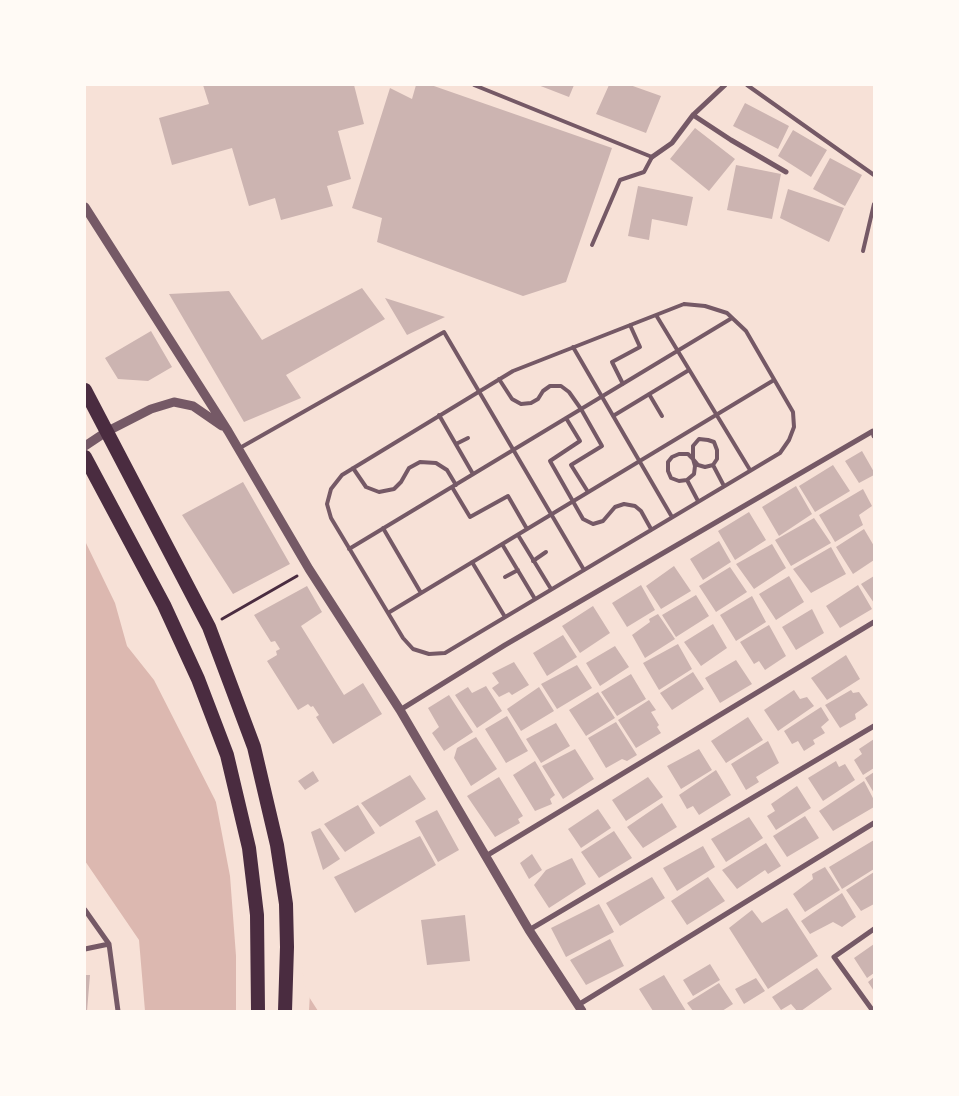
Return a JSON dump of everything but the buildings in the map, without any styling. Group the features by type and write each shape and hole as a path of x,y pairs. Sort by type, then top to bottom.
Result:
{"highway":[{"path":"85,390 208,627 254,747 277,845 286,904 285,1011"},
{"path":"85,457 164,605 198,680 227,755 249,848 257,915 258,1011"}],"street":[{"path":"652,157 672,143 693,115 725,85"},
{"path":"693,115 786,172"},
{"path":"85,207 228,431 309,570 400,710 529,930 580,1008 874,823"},
{"path":"85,446 106,432 151,409 174,402 193,406 228,431"},
{"path":"400,710 505,644 873,432 874,436"},
{"path":"486,856 874,622"},
{"path":"529,930 874,726"},
{"path":"85,910 109,944 118,1011"},
{"path":"873,1011 834,957 874,929"},
{"path":"85,949 109,944"}],"lane":[{"path":"474,85 652,157 644,172 620,180 592,245"},
{"path":"747,85 874,175"},
{"path":"863,251 874,204"},
{"path":"684,304 705,306 727,313 746,331 793,412 794,427 789,440 780,453 445,653 429,654 413,649 403,638 331,518 327,504 331,489 342,475 513,371 656,315 684,304"},
{"path":"656,315 750,470"},
{"path":"349,549 732,318"},
{"path":"623,384 612,362 640,347 630,325"},
{"path":"238,449 444,332 584,570"},
{"path":"573,347 672,517"},
{"path":"613,416 689,370"},
{"path":"499,379 512,399 521,404 531,403 538,399 542,391 550,386 562,386 569,392 602,446 571,465 588,492"},
{"path":"388,613 774,380"},
{"path":"649,394 662,416"},
{"path":"439,415 474,474"},
{"path":"566,418 580,441 550,461 584,519 593,524 603,521 615,507 624,504 636,506 652,529"},
{"path":"456,444 468,438"},
{"path":"713,465 705,467 698,465 693,459 688,454 679,454 672,457 668,462 668,471 672,478 680,481 688,480 694,474 695,466 693,459 693,446 698,440 714,442 717,450 717,459 713,465"},
{"path":"353,468 366,487 379,492 394,489 401,482 409,468 420,462 436,463 447,470 470,517 508,496 527,529"},
{"path":"713,465 724,486"},
{"path":"688,480 698,501"},
{"path":"383,528 421,593"},
{"path":"518,535 551,589"},
{"path":"502,544 535,599"},
{"path":"533,561 546,552"},
{"path":"472,562 504,617"},
{"path":"505,578 518,570"}],"path":[{"path":"208,627 309,570"}],"shaded area":[{"path":"85,541 115,603 127,646 154,680 299,965 302,986 318,1011 145,1011 139,940 85,861"}],"pier":[{"path":"214,792 302,964 304,985 310,993 309,1011 236,1011 236,956 230,876"}]}
